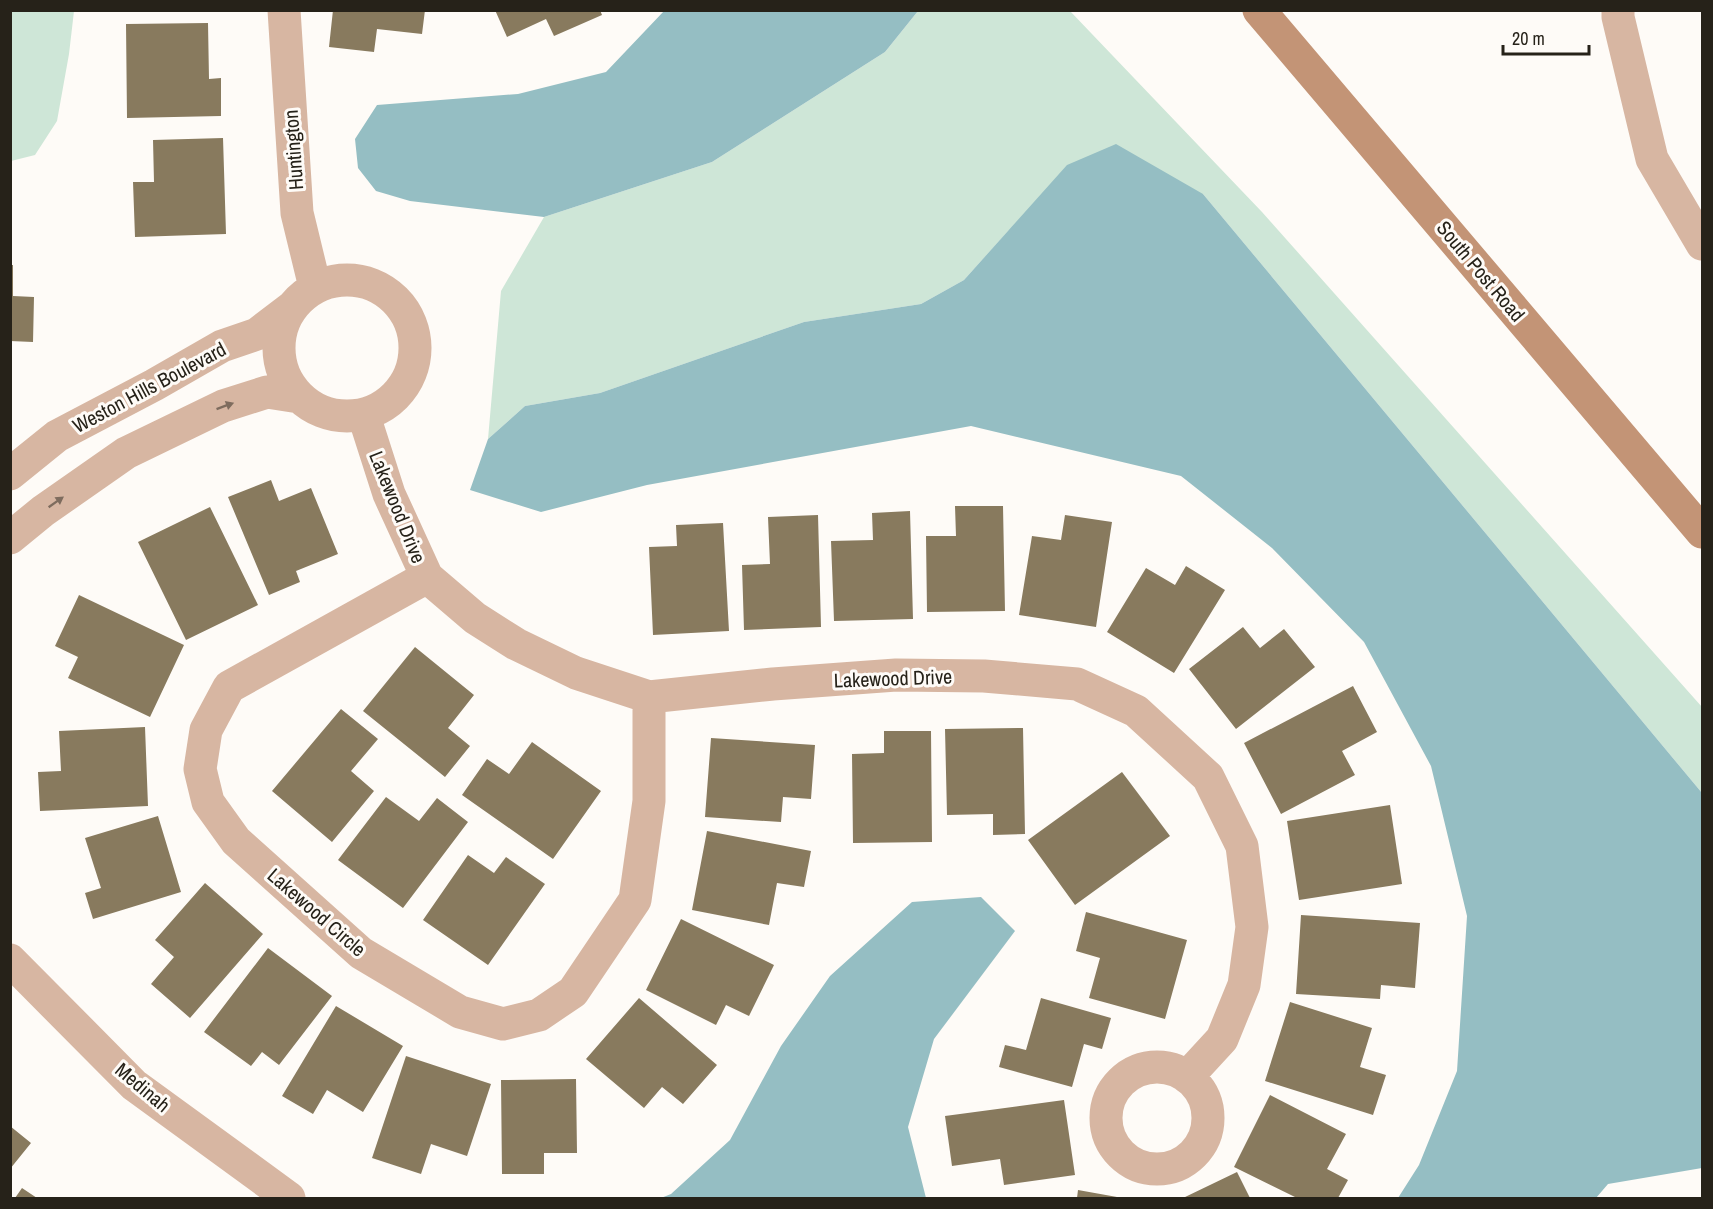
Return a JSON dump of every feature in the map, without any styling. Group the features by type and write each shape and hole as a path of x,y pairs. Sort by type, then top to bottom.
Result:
{"street":[{"name":"Huntington","path":"284,10 303,297"},
{"name":"South Post Road","path":"1259,10 1702,532"},
{"path":"1618,10 1652,159 1702,244"},
{"path":"351,279 367,282 382,289 391,295 402,308 411,323 416,345 412,367 403,387 386,404 364,416 332,415 313,408 291,389 284,375 278,350 279,336 284,319 303,297 330,281 351,279"},
{"name":"Weston Hills Boulevard","path":"10,474 57,436 222,346 257,334 303,297"},
{"path":"10,538 43,511 126,453 223,406 267,392 299,397"},
{"name":"Lakewood Drive","path":"364,416 389,494 427,577 475,618 516,645 576,673 649,697 773,684 896,675 984,676 1077,684 1137,711 1208,777 1242,846 1252,927 1244,985 1222,1038 1187,1077"},
{"name":"Lakewood Circle","path":"427,577 229,687 206,730 200,770 208,802 236,841 361,953 460,1012 503,1024 538,1015 573,992 635,900 649,801 649,697"},
{"name":"Medinah","path":"10,960 134,1084 289,1198"}],"green space":[{"path":"11,10 74,11 57,121 35,155 11,161"},
{"path":"918,11 1070,11 1262,212 1702,707 1702,793 1203,194 1009,230 964,280 921,304 804,322 600,393 525,406 488,439 501,291 544,217 712,162 885,52"}],"water":[{"path":"664,11 918,11 885,52 712,162 544,217 410,201 376,191 358,168 355,139 377,105 518,94 606,72"},
{"path":"1116,144 1203,194 1702,793 1702,1168 1608,1184 1596,1198 1398,1198 1419,1165 1457,1071 1467,916 1431,766 1364,642 1272,548 1181,476 971,426 647,485 541,512 470,490 488,439 525,406 600,393 804,322 921,304 964,280 1067,165"},
{"path":"981,897 1015,931 934,1039 908,1127 926,1198 661,1198 671,1194 730,1140 781,1046 830,976 912,902"}],"building":[{"path":"333,10 425,10 422,34 377,29 374,52 329,47"},
{"path":"495,10 600,10 602,15 554,36 546,19 507,37"},
{"path":"208,23 209,79 221,78 221,116 127,118 126,24"},
{"path":"223,138 226,234 135,237 133,182 154,182 153,140"},
{"path":"10,265 13,265 13,296 34,297 33,342 10,341"},
{"path":"271,480 279,501 311,488 338,554 296,571 300,582 269,595 228,497"},
{"path":"955,506 1003,506 1005,611 927,612 926,536 956,536"},
{"path":"210,507 258,605 186,640 138,542"},
{"path":"910,511 913,619 834,621 831,541 873,540 872,513"},
{"path":"818,515 821,627 744,630 742,565 770,564 768,517"},
{"path":"1065,515 1112,522 1096,627 1019,615 1032,536 1061,540"},
{"path":"723,523 729,631 653,635 649,547 677,546 676,525"},
{"path":"1186,566 1225,590 1174,673 1107,632 1146,568 1175,585"},
{"path":"79,595 184,645 150,717 68,678 78,657 55,646"},
{"path":"1243,627 1260,648 1284,629 1315,667 1236,729 1189,669"},
{"path":"415,647 474,695 448,728 470,746 445,777 363,711"},
{"path":"1353,686 1377,732 1342,751 1355,775 1281,814 1244,743"},
{"path":"341,709 378,739 351,771 374,791 332,842 272,791"},
{"path":"145,727 148,806 40,811 38,772 61,771 59,731"},
{"path":"1023,728 1025,834 993,835 993,814 947,815 945,729"},
{"path":"884,731 931,731 932,842 853,843 852,754 884,753"},
{"path":"711,738 815,745 811,799 783,797 781,822 705,817"},
{"path":"532,742 601,791 553,859 462,795 487,759 509,774"},
{"path":"1122,772 1170,836 1075,905 1028,840"},
{"path":"386,797 419,821 437,798 468,822 403,908 338,860"},
{"path":"1390,805 1402,884 1299,900 1287,821"},
{"path":"158,816 181,892 93,919 85,893 101,888 85,838"},
{"path":"707,831 811,851 804,887 777,883 769,925 692,910"},
{"path":"468,855 494,873 506,857 545,884 488,965 423,920"},
{"path":"205,883 263,934 190,1018 151,984 174,957 155,940"},
{"path":"1086,912 1187,940 1165,1019 1089,998 1100,958 1076,951"},
{"path":"1301,915 1420,923 1415,988 1381,985 1380,999 1296,994"},
{"path":"681,919 774,965 749,1016 726,1005 716,1025 646,990"},
{"path":"268,948 332,996 279,1065 262,1052 251,1066 204,1032"},
{"path":"639,998 717,1065 683,1104 662,1087 644,1108 586,1059"},
{"path":"1041,998 1111,1018 1102,1049 1084,1044 1072,1087 999,1067 1005,1045 1026,1050"},
{"path":"1290,1002 1372,1028 1360,1067 1386,1075 1373,1115 1265,1081"},
{"path":"336,1006 403,1046 363,1112 327,1090 313,1114 282,1096"},
{"path":"406,1056 491,1084 467,1156 431,1144 421,1174 372,1158"},
{"path":"576,1079 577,1153 544,1153 544,1174 502,1174 501,1080"},
{"path":"1270,1095 1346,1134 1327,1169 1348,1180 1338,1198 1297,1198 1234,1167"},
{"path":"1064,1100 1075,1175 1004,1185 1000,1159 952,1166 945,1116"},
{"path":"10,1126 31,1143 10,1169"},
{"path":"1237,1172 1250,1198 1183,1198"},
{"path":"22,1188 37,1198 15,1198"},
{"path":"1078,1190 1117,1197 1117,1198 1077,1198"}]}
